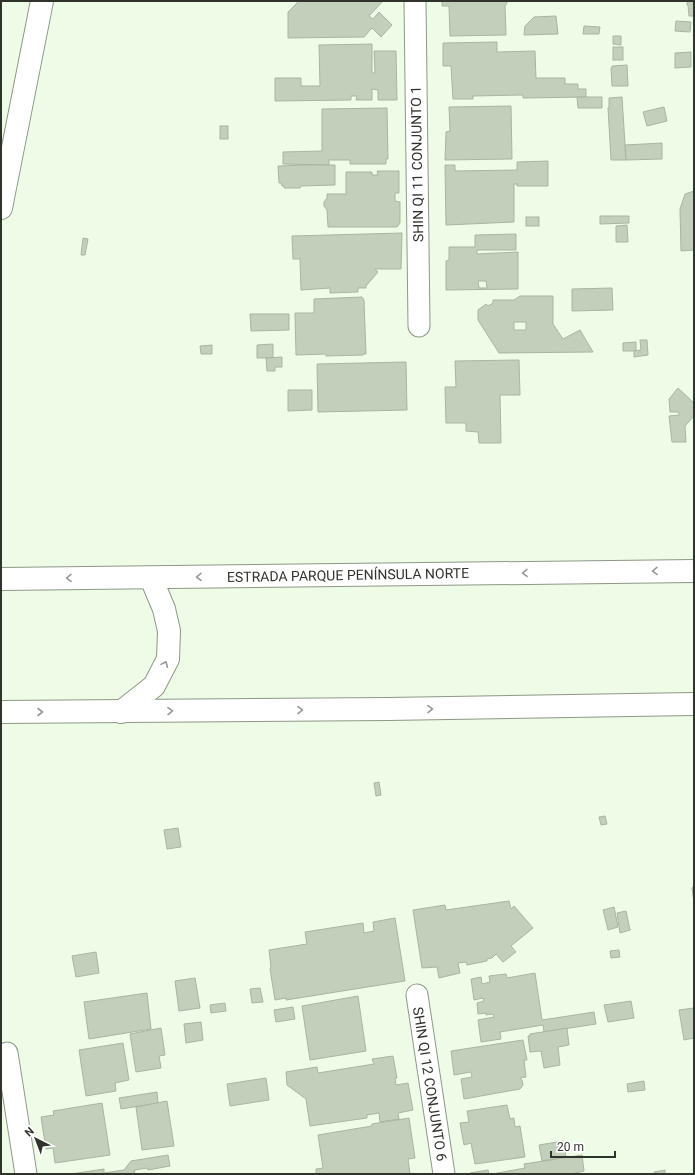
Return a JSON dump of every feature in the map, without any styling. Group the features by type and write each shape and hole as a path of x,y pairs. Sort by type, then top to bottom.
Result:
{"main road":[{"path":"1,208 42,1"},
{"name":"ESTRADA PARQUE PENÍNSULA NORTE","path":"1,579 694,571"},
{"path":"121,712 154,686 168,659 169,631 164,609 151,578"},
{"path":"1,712 396,709 694,704"}],"street":[{"name":"SHIN QI 11 CONJUNTO 1","path":"415,1 419,326"},
{"name":"SHIN QI 12 CONJUNTO 6","path":"417,995 444,1174"},
{"path":"7,1053 26,1174"}],"building":[{"path":"299,1 383,1 369,16 373,19 379,12 392,25 381,37 372,28 364,37 288,38 288,12"},
{"path":"442,1 508,1 505,6 506,35 450,36 449,6 442,6"},
{"path":"687,1 694,1 694,16 689,16"},
{"path":"556,16 558,34 524,35 525,26 534,17"},
{"path":"676,21 691,22 690,32 675,31"},
{"path":"584,26 600,27 599,34 583,34"},
{"path":"613,36 621,36 621,45 613,44"},
{"path":"497,42 497,52 535,51 536,78 565,78 565,84 578,84 578,89 586,89 586,97 523,98 523,95 473,96 473,99 453,99 451,66 443,66 443,43"},
{"path":"372,44 372,73 375,73 374,51 396,51 397,100 378,100 378,90 372,89 372,100 356,100 357,96 351,96 351,100 275,101 275,78 301,78 301,86 320,86 319,45"},
{"path":"613,47 623,47 623,60 613,60"},
{"path":"691,52 691,67 675,68 675,53"},
{"path":"627,65 628,86 612,86 612,66"},
{"path":"577,97 602,97 602,108 578,108"},
{"path":"622,97 626,160 611,160 608,108 609,98"},
{"path":"511,106 512,159 445,160 446,132 450,131 449,107"},
{"path":"664,107 667,121 647,126 643,112"},
{"path":"387,108 388,159 386,159 386,164 350,164 350,160 329,160 329,165 283,164 283,152 322,151 322,109"},
{"path":"220,126 228,126 228,139 220,139"},
{"path":"662,143 662,159 626,160 625,145"},
{"path":"548,161 548,186 517,186 517,184 514,184 514,222 446,225 445,165 455,165 455,171 517,170 517,162"},
{"path":"335,165 335,185 284,188 281,183 279,183 278,166"},
{"path":"377,171 399,171 399,193 395,193 395,201 400,202 400,223 397,227 328,227 327,210 324,206 324,202 327,198 327,194 346,194 346,172 372,172 372,175 378,175"},
{"path":"694,191 694,250 681,251 680,209 685,194"},
{"path":"600,216 629,216 629,223 600,224"},
{"path":"526,217 539,217 539,226 526,226"},
{"path":"627,225 628,242 616,242 616,226"},
{"path":"402,233 401,269 375,269 378,272 366,288 358,288 358,292 330,293 330,288 301,290 300,259 293,259 292,236"},
{"path":"516,234 516,250 477,250 477,254 518,252 518,289 446,290 446,261 449,260 449,247 475,247 475,235","holes":["478,281 486,281 487,288 479,288"]},
{"path":"83,238 88,239 85,255 81,255"},
{"path":"612,288 613,310 572,311 572,289"},
{"path":"520,296 553,296 553,324 563,339 580,330 593,352 499,353 478,320 478,310 486,304 488,306 493,303 493,300 514,300","holes":["514,322 526,322 526,330 514,330"]},
{"path":"362,297 364,300 366,354 326,356 326,354 296,355 295,313 314,313 314,299"},
{"path":"250,314 289,314 289,330 251,331"},
{"path":"640,340 647,340 648,355 634,357 634,351 641,350"},
{"path":"636,342 636,351 623,351 623,343"},
{"path":"273,344 273,358 257,358 257,345"},
{"path":"212,345 212,354 201,354 200,346"},
{"path":"282,357 282,367 275,367 275,371 267,371 266,358"},
{"path":"519,360 520,395 500,395 501,443 479,443 478,432 466,431 466,423 446,423 445,387 456,387 455,361"},
{"path":"406,362 407,410 318,412 317,364"},
{"path":"678,388 694,403 694,416 685,426 686,442 672,442 669,416 679,415 679,412 670,412 669,399"},
{"path":"288,390 312,390 312,410 288,411"},
{"path":"379,782 381,795 376,796 374,783"},
{"path":"605,816 607,824 601,825 599,817"},
{"path":"178,828 181,847 167,849 164,830"},
{"path":"694,885 694,903 692,888"},
{"path":"509,901 511,909 514,906 533,928 511,946 516,952 503,962 496,954 492,958 487,959 487,961 467,965 466,962 458,963 460,973 439,978 437,967 422,968 413,910 445,905 446,910"},
{"path":"614,907 618,927 608,930 603,910"},
{"path":"626,911 630,930 620,933 617,913"},
{"path":"395,918 405,981 286,1000 286,998 275,1000 270,969 269,950 307,944 305,932 363,923 364,933 374,931 373,922"},
{"path":"619,950 620,957 611,958 610,951"},
{"path":"96,952 99,973 76,977 72,956"},
{"path":"535,973 542,1020 594,1012 596,1024 544,1032 543,1025 500,1032 501,1039 481,1042 478,1020 494,1017 493,1014 478,1014 477,1003 484,1001 483,998 474,1000 471,979 481,977 482,984 490,982 489,976 506,974 507,978"},
{"path":"195,978 200,1008 179,1011 175,981"},
{"path":"260,988 263,1002 252,1003 250,989"},
{"path":"147,993 151,1029 89,1039 84,1002"},
{"path":"358,996 366,1051 310,1060 302,1006"},
{"path":"631,1001 634,1018 608,1022 604,1005"},
{"path":"225,1003 226,1011 211,1013 210,1005"},
{"path":"293,1007 295,1019 276,1022 274,1010"},
{"path":"694,1008 694,1038 684,1040 679,1010"},
{"path":"201,1022 203,1040 186,1043 184,1024"},
{"path":"161,1028 165,1055 159,1056 161,1068 136,1072 130,1034"},
{"path":"567,1028 569,1045 558,1047 560,1065 544,1068 541,1051 530,1052 528,1036 530,1036 530,1034"},
{"path":"523,1040 527,1060 524,1060 526,1077 520,1078 523,1085 520,1089 464,1099 461,1079 472,1077 471,1072 454,1075 451,1051"},
{"path":"123,1043 129,1080 115,1083 116,1091 86,1096 79,1050"},
{"path":"393,1056 397,1078 395,1078 396,1085 408,1083 413,1110 398,1113 399,1119 380,1122 379,1113 367,1115 367,1118 310,1126 306,1099 287,1085 286,1072 317,1067 318,1073 374,1064 372,1059"},
{"path":"266,1078 269,1100 230,1106 227,1084"},
{"path":"644,1081 645,1090 628,1092 627,1084"},
{"path":"157,1092 158,1103 121,1109 119,1098"},
{"path":"167,1101 174,1146 142,1150 136,1107"},
{"path":"102,1103 110,1155 55,1163 53,1148 46,1149 41,1117 54,1115 53,1111"},
{"path":"507,1105 510,1119 514,1118 515,1127 520,1126 525,1157 475,1164 471,1143 464,1145 460,1123 469,1122 467,1111"},
{"path":"409,1118 415,1158 408,1159 410,1174 316,1174 316,1169 323,1168 318,1135"},
{"path":"563,1141 566,1157 542,1161 539,1145"},
{"path":"168,1155 170,1166 148,1170 147,1168 135,1170 134,1174 71,1174 104,1169 104,1173 124,1170 131,1161"},
{"path":"582,1155 584,1171 571,1174 492,1174 525,1168 524,1164"},
{"path":"488,1170 489,1174 470,1173"},
{"path":"665,1170 665,1174 654,1174 654,1172"}]}
